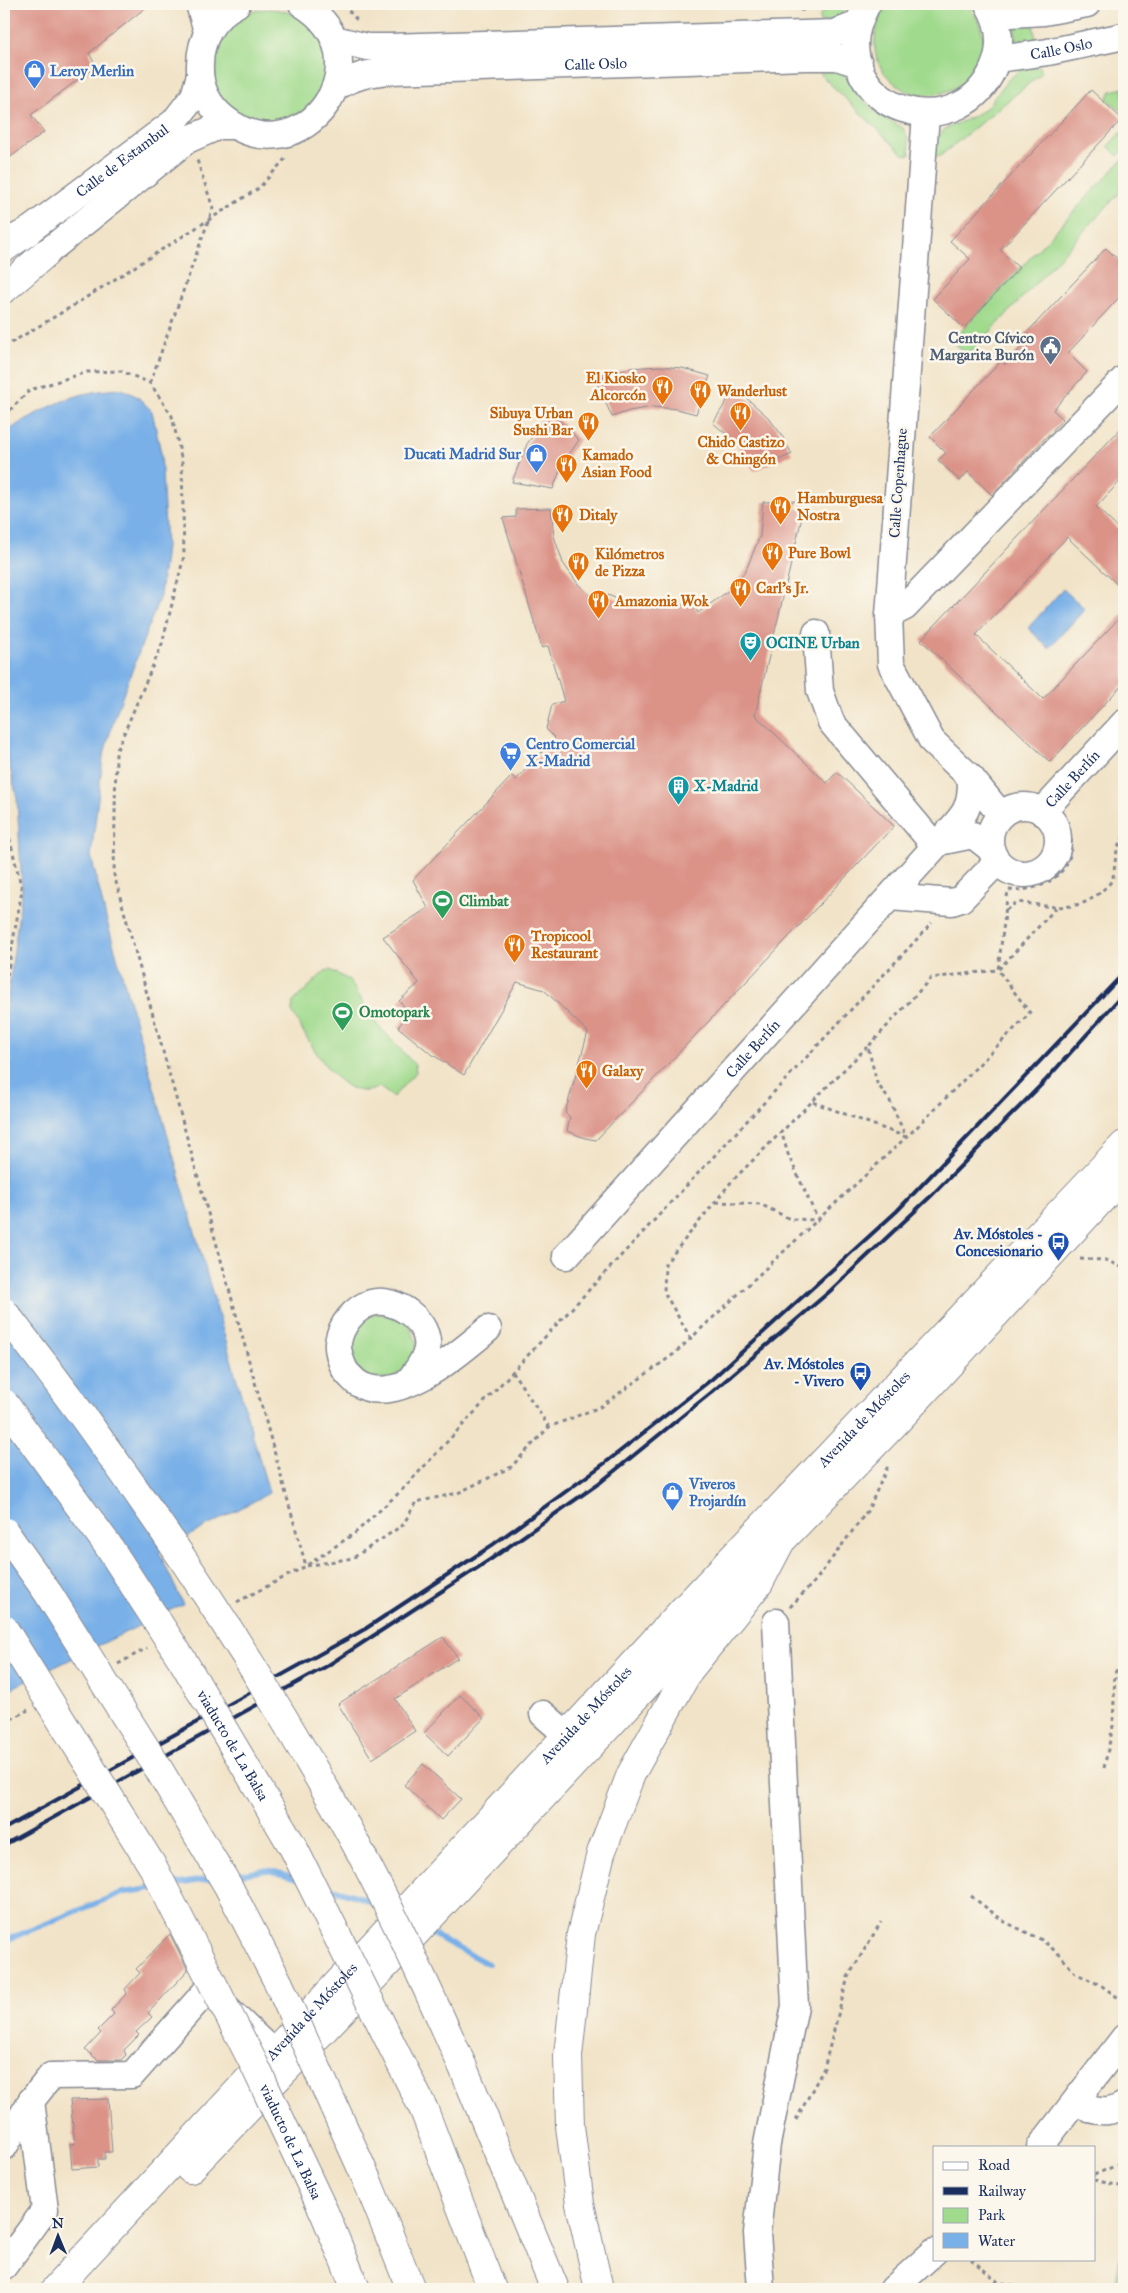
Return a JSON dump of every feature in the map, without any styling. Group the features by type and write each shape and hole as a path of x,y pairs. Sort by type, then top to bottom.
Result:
{"main road":[{"path":"4,248 15,238"},
{"path":"4,289 46,253"},
{"name":"Avenida de Móstoles","path":"409,1922 567,1735 1124,1145"},
{"name":"Avenida de Móstoles","path":"74,2289 280,2060 409,1922 897,1421 1124,1175"},
{"path":"4,1312 152,1512 235,1636 342,1818 413,1958 462,2065 555,2289"},
{"name":"viaducto de La Balsa","path":"4,1403 107,1544 183,1661 292,1847 424,2110 492,2289"},
{"path":"4,1531 54,1601 158,1768 228,1886 279,1984 367,2180 411,2289"},
{"path":"599,2289 580,2204 570,2126 568,2056 581,1934 601,1853 631,1774 689,1670 759,1582 781,1541"},
{"name":"viaducto de La Balsa","path":"4,1629 162,1882 254,2064 324,2212 354,2283"},
{"name":"Avenida de Móstoles","path":"55,2289 280,2060"},
{"path":"483,2112 526,2242 537,2289"}],"street":[{"path":"199,4 208,31"},
{"path":"237,4 217,18 208,31 200,53 200,75 205,95 217,112 233,126 252,134 273,135 293,131 316,117 326,107 336,88 339,72 339,55 334,39 326,24 314,11 302,4"},
{"path":"862,14 855,44 859,64 869,84 884,100 904,110 926,114 950,110 971,99 988,81 998,59 1000,37 991,9 1044,12 1087,4"},
{"name":"Calle Oslo","path":"334,39 354,45 389,47 835,33 862,14"},
{"name":"Calle Oslo","path":"998,59 1048,52 1124,36"},
{"name":"Calle Oslo","path":"336,88 348,80 364,74 390,71 805,57 837,58 859,64"},
{"name":"Calle de Estambul","path":"15,238 174,122 194,96 200,75"},
{"name":"Calle Copenhague","path":"926,114 889,615 891,664 932,741 971,778 1001,815"},
{"name":"Calle de Estambul","path":"46,253 187,140 218,126 233,126"},
{"path":"889,615 905,607 1124,378"},
{"path":"816,633 820,691 831,722 937,844 973,835 994,855 1009,871 1020,874 1031,873 1050,862 1056,852 1058,841 1053,824 1053,812 1021,806 1001,815 991,830 994,855 961,899 952,902 890,897"},
{"name":"Calle Berlín","path":"1053,812 1124,724"},
{"name":"Calle Berlín","path":"566,1256 964,815 972,798 971,778"},
{"path":"408,1382 423,1378 488,1329"},
{"path":"761,2289 757,2233 769,2134 795,2006 776,1622"},
{"path":"543,1714 567,1735"},
{"path":"4,2146 31,2102 51,2076 132,2074 207,1990 280,2060"},
{"path":"1041,2146 1124,2038"},
{"path":"1080,2094 1089,2109 1101,2113 1115,2110 1124,2105"},
{"path":"4,2266 45,2210 31,2102"},
{"path":"893,2289 933,2253"}],"path":[{"path":"738,4 738,12"},
{"path":"150,383 213,208 194,151"},
{"path":"4,347 259,188 285,159"},
{"path":"4,416 30,390 87,372 120,371 150,383 172,416 182,462 184,556 162,644 116,752 114,875 306,1566 353,1558 403,1525 416,1502 458,1494 510,1467 549,1427 600,1407 674,1354 906,1137 1030,1013 998,970 1008,890 1024,891 1047,884 1065,869 1072,850 1070,828 1053,812"},
{"path":"4,815 22,890 4,993"},
{"path":"1006,911 1016,902 1057,907 1078,906 1094,899 1113,880 1116,853 1124,837"},
{"path":"691,1339 664,1292 665,1264 732,1181 782,1134 868,1047 931,978 998,970 1057,907"},
{"path":"354,1533 402,1490 939,916"},
{"path":"868,1047 877,1082 890,1101 906,1137"},
{"path":"813,1102 906,1137"},
{"path":"782,1134 788,1154 818,1220"},
{"path":"715,1202 760,1204 790,1219 818,1220"},
{"path":"1072,1261 1079,1256 1105,1260 1124,1268"},
{"path":"512,1371 549,1427"},
{"path":"776,1622 816,1580 868,1510 889,1463"},
{"path":"1104,1768 1113,1726 1115,1673 1124,1657"},
{"path":"971,1896 1006,1922 1042,1940 1060,1955 1075,1974 1102,1986 1124,2002"},
{"path":"769,2134 794,2123 824,2068 848,1978 881,1922"},
{"path":"1096,2174 1124,2162"},
{"path":"1096,2180 1124,2187"},
{"path":"972,2260 998,2282 1032,2289"}],"green space":[{"path":"830,4 850,4 837,17 820,23 820,15"},
{"path":"890,4 969,5 983,36 982,53 976,68 965,81 952,89 936,94 919,94 904,89 884,73 878,62 875,36 879,19"},
{"path":"269,9 291,14 309,26 321,44 326,66 321,88 309,106 291,118 269,123 247,118 229,106 217,88 212,66 217,44 229,26 247,14"},
{"path":"1033,23 1037,47 1016,48 1015,28 1017,25"},
{"path":"1040,66 1042,73 940,156 931,157 934,142 945,129 972,117 986,108 1008,80 1020,70"},
{"path":"822,67 835,69 845,75 862,99 877,113 903,128 908,139 910,155 903,154 821,75"},
{"path":"1124,88 1124,113 1107,99 1111,91"},
{"path":"1124,129 1124,150 1118,156 1108,146"},
{"path":"1124,158 1124,188 968,356 952,341"},
{"name":"Omotopark","path":"330,970 349,980 377,1024 415,1065 416,1072 393,1097 379,1087 365,1091 352,1088 339,1080 317,1053 292,1012 293,1002 325,971"},
{"path":"375,1312 407,1321 417,1343 410,1365 391,1379 369,1377 352,1364 350,1332"},
{"path":"1124,2231 1124,2289 1115,2289"}],"water":[{"path":"122,389 138,397 152,411 161,453 166,547 160,596 115,716 103,757 91,856 106,918 269,1493 159,1552 183,1604 4,1692 4,1025 22,890 17,798 4,742 4,436 24,420 75,396"},
{"path":"1063,589 1085,609 1049,648 1028,628"}],"building":[{"name":"Leroy Merlin","path":"4,4 150,4 89,53 96,66 31,115 44,132 4,162"},
{"path":"1091,90 1122,119 1000,250 1019,268 964,328 933,299 970,259 950,241"},
{"name":"Centro Cívico Margarita Burón","path":"1106,248 1124,265 1124,292 1068,353 1087,372 1053,410 1063,419 992,495 968,472 960,481 938,460 946,453 930,437 1001,361 1005,365 1025,343 1021,339"},
{"path":"660,366 682,368 710,376 696,414 677,409 652,407 629,411 612,417 595,379 629,368"},
{"path":"735,388 768,417 781,434 792,454 754,471 737,443 713,423"},
{"path":"550,412 579,440 563,463 553,489 512,482 527,444"},
{"path":"1124,425 1124,477 1096,507 1124,534 1124,591 1067,537 976,635 1043,699 1124,613 1124,683 1050,762 921,640"},
{"name":"X-Madrid","path":"797,501 797,509 804,509 755,715 827,783 837,772 894,826 596,1140 585,1138 567,1131 570,1117 565,1113 588,1032 544,990 517,982 464,1075 430,1053 398,1027 410,1012 399,1001 419,983 383,937 428,908 413,880 512,776 516,780 555,738 546,729 552,705 564,701 548,646 542,648 503,518 516,517 516,509 551,508 554,536 563,563 578,584 601,605 608,595 631,605 649,608 669,608 693,602 698,613 728,591 746,570 760,536 763,502"},
{"path":"443,1637 458,1658 395,1699 415,1731 372,1759 338,1704"},
{"path":"460,1695 484,1718 448,1756 424,1733"},
{"path":"423,1764 461,1799 441,1820 404,1785"},
{"path":"170,1934 188,1970 148,2013 152,2017 136,2032 139,2035 124,2050 126,2055 121,2060 98,2060 85,2050 101,2033 98,2030 114,2014 111,2010 127,1993 125,1989 140,1973 136,1969"},
{"path":"108,2099 112,2152 105,2152 105,2159 98,2159 98,2167 72,2169 70,2144 75,2144 70,2100"}],"waterway":[{"path":"231,1876 268,1870 300,1879"},
{"path":"172,1885 215,1878"},
{"path":"323,1886 363,1898 376,1905"},
{"path":"4,1941 121,1893 155,1888"},
{"path":"426,1931 488,1964"}],"railway":[{"path":"4,1829 365,1629 491,1546 605,1463 712,1379 897,1211 1124,973"},
{"path":"4,1845 327,1666 491,1559 602,1481 712,1392 829,1292 931,1196 1045,1081 1124,993"}],"place":[{"name":"Leroy Merlin","path":"34,90"},
{"name":"Centro Cívico Margarita Burón","path":"1050,366"},
{"name":"El Kiosko Alcorcón","path":"662,406"},
{"name":"Wanderlust","path":"701,410"},
{"name":"Chido Castizo & Chingón","path":"741,432"},
{"name":"Sibuya Urban Sushi Bar","path":"589,441"},
{"name":"Ducati Madrid Sur","path":"537,473"},
{"name":"Kamado Asian Food","path":"566,483"},
{"name":"Hamburguesa Nostra","path":"781,526"},
{"name":"Ditaly","path":"563,534"},
{"name":"Pure Bowl","path":"772,572"},
{"name":"Kilómetros de Pizza","path":"579,582"},
{"name":"Carl's Jr.","path":"740,607"},
{"name":"Amazonia Wok","path":"599,620"},
{"name":"OCINE Urban","path":"750,662"},
{"name":"Centro Comercial X-Madrid","path":"510,772"},
{"name":"X-Madrid","path":"678,805"},
{"name":"Climbat","path":"443,920"},
{"name":"Tropicool Restaurant","path":"515,964"},
{"name":"Omotopark","path":"343,1031"},
{"name":"Galaxy","path":"586,1090"},
{"name":"Av. Móstoles - Concesionario","path":"1059,1262"},
{"name":"Av. Móstoles - Vivero","path":"860,1392"},
{"name":"Viveros Projardín","path":"673,1512"}]}
